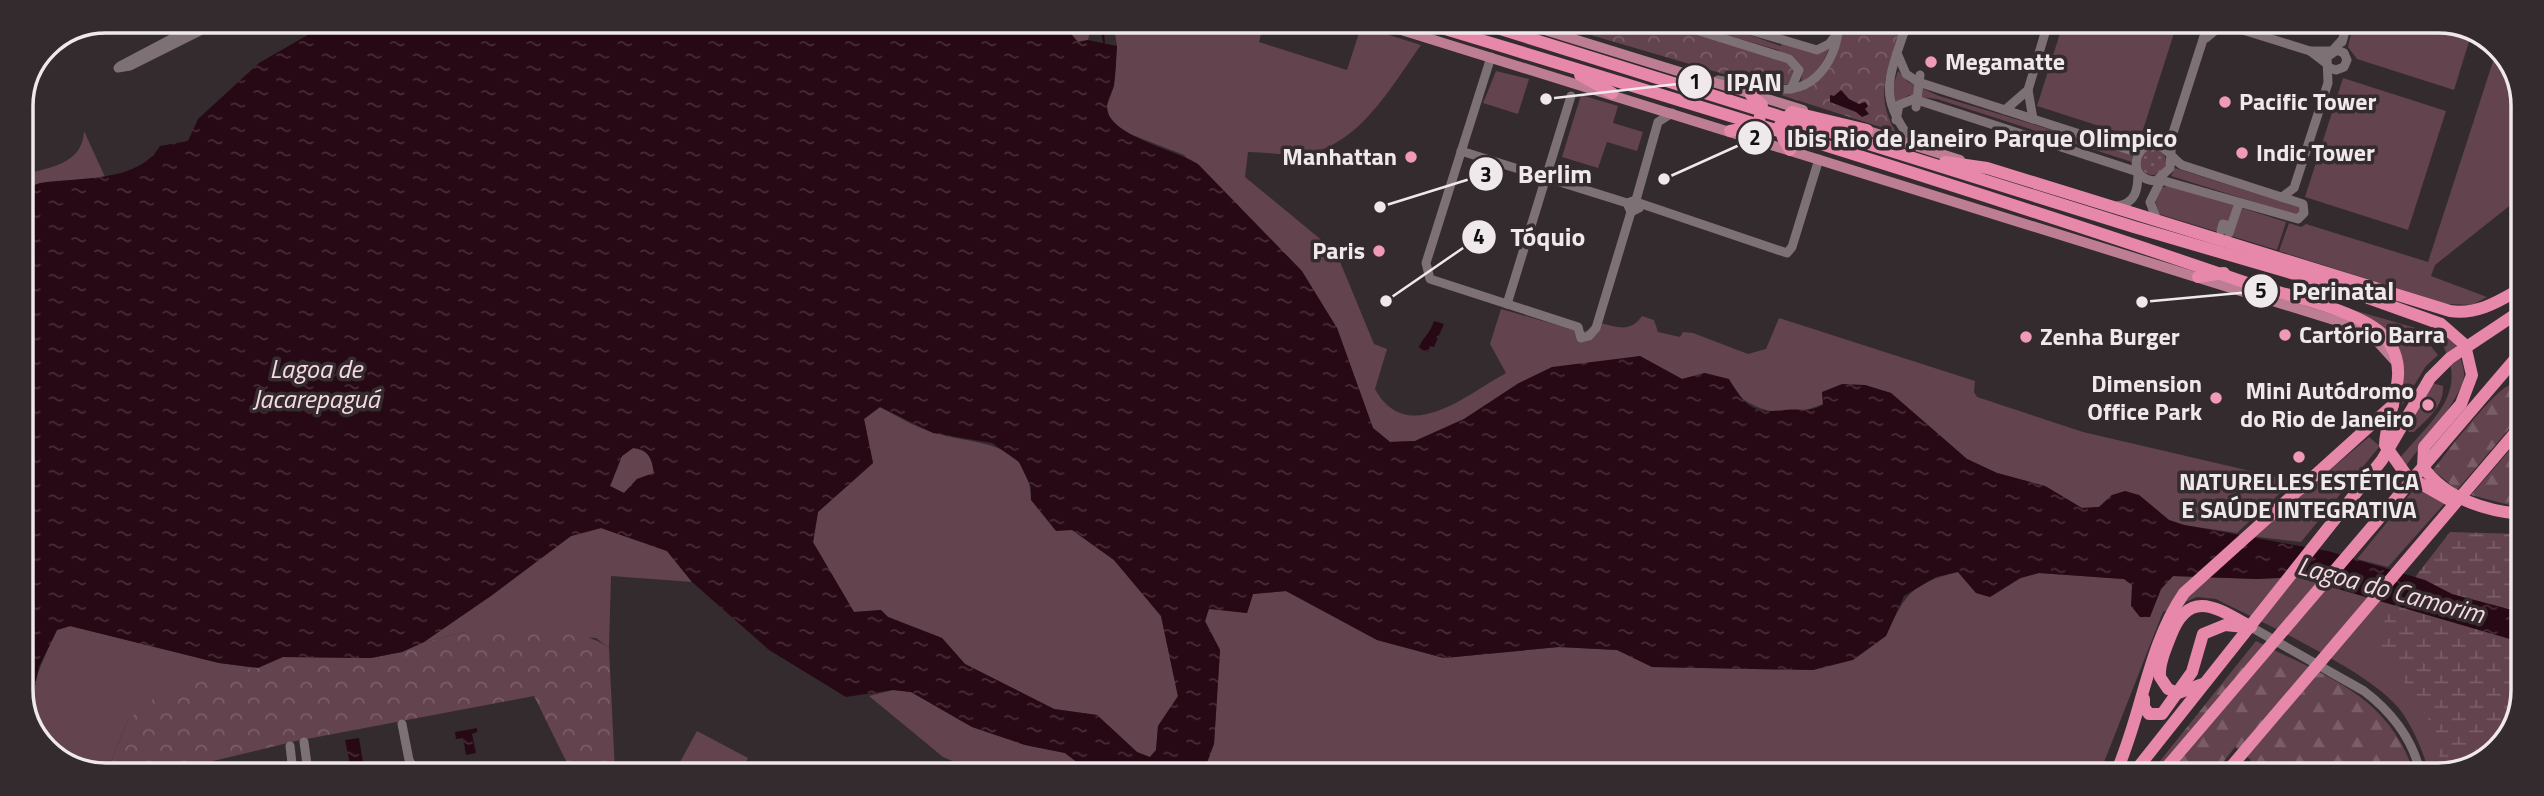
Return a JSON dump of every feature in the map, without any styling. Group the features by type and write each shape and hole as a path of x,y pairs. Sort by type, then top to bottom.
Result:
{"highway":[{"path":"1457,33 2223,274 2247,287 2367,323 2389,342 2395,361 2399,382 2385,445 2407,476 2463,506 2511,518"},
{"path":"1513,33 1639,71"},
{"path":"1534,33 1783,119 2332,285 2441,324 2465,345"},
{"path":"1558,64 1612,93"},
{"path":"1730,131 1755,125 1762,112 1762,103 1751,94"},
{"path":"1783,119 1798,112 1867,130"},
{"path":"1783,119 1780,133 1790,150"},
{"path":"1903,155 1987,168 2158,220 2224,232 2301,264 2460,313 2487,307 2511,294"},
{"path":"2073,194 2083,203 2134,227"},
{"path":"2198,277 2223,274 2227,269 2229,256 2224,232"},
{"path":"2247,287 2243,267 2249,260 2259,256 2301,264"},
{"path":"2392,293 2453,326 2465,345 2471,368 2469,389 2461,404 2424,447 2423,467 2437,483 2466,501 2511,512"},
{"path":"2142,763 2382,460 2430,378 2450,358 2511,317"},
{"path":"2170,763 2511,369"},
{"path":"2179,763 2511,369"},
{"path":"2120,763 2137,719 2144,688 2169,617 2185,593 2396,402"},
{"path":"2234,763 2511,438"},
{"path":"2206,682 2178,693 2162,684 2160,668 2176,623 2190,608 2200,605 2223,612 2251,627"},
{"path":"2144,688 2145,710 2152,715 2162,714 2192,672 2203,634 2225,625 2251,627"}],"main road":[{"path":"1412,33 2198,277 2247,287"},
{"path":"1557,33 1987,168"}],"street":[{"path":"184,33 127,60 118,68 130,66 186,33"},
{"path":"1568,33 1572,38"},
{"path":"1706,33 1789,59 1799,70 1791,89"},
{"path":"1760,33 1817,50 1829,44 1836,33"},
{"path":"1699,77 1791,89 1806,86 1821,75 1833,54 1838,33"},
{"path":"1904,33 1888,93 1896,120 1916,146"},
{"path":"2033,119 2028,90 2045,33"},
{"path":"2158,220 2150,202 2170,168 2170,155 2205,33"},
{"path":"2202,42 2212,33"},
{"path":"2254,33 2310,51 2344,53"},
{"path":"2282,197 2294,188 2328,83 2327,57 2342,40 2344,33"},
{"path":"2310,51 2336,70 2344,67 2347,60 2342,40"},
{"path":"1897,53 1906,74 2005,110 2139,153"},
{"path":"1491,57 1426,262 1427,273 1432,280 1578,327 1581,338 1589,336 1596,328 1658,122 1672,113"},
{"path":"1917,104 1919,79"},
{"path":"2005,110 2028,90"},
{"path":"1507,304 1571,96"},
{"path":"1896,120 1899,105 1909,99 1917,104 2117,163 2138,172 2147,180 2161,180 2301,218 2305,206 2182,165 2155,145 2139,153 2136,161 2138,172 2138,183 2132,201 2111,206"},
{"path":"2117,163 2122,147"},
{"path":"1461,151 1784,253 1791,250 1819,159"},
{"path":"2224,232 2244,186"},
{"path":"2251,627 2364,691 2381,704 2411,745 2417,763"},
{"path":"402,723 411,763"},
{"path":"304,742 307,763"},
{"path":"290,746 292,763"}],"green space":[{"path":"1071,33 1090,33 1088,40 1078,42"},
{"path":"1115,33 1261,33 1259,42 1347,70 1359,33 1383,33 1421,45 1384,98 1354,130 1336,143 1317,151 1296,155 1248,152 1245,177 1336,252 1374,344 1387,349 1375,389 1388,406 1403,414 1420,415 1438,411 1506,373 1490,344 1501,309 1581,332 1600,323 1628,327 1642,316 1654,320 1658,332 1680,337 1683,332 1693,333 1748,354 1766,349 1779,318 1975,381 1974,392 1977,397 2083,432 2293,481 2237,533 2169,520 2139,495 2112,495 2099,507 2082,508 2045,486 1997,473 1967,459 1891,393 1865,385 1817,406 1782,413 1748,402 1705,373 1682,379 1640,356 1519,383 1464,419 1415,441 1390,442 1373,428 1337,328 1184,155 1122,131 1109,118 1107,106 1114,85 1117,46"},
{"path":"1584,33 1695,33 1787,62 1794,71 1788,84 1761,85"},
{"path":"1720,33 1744,33 1781,46 1782,43 1819,53 1829,49 1817,73 1801,82 1802,73 1778,50"},
{"path":"1843,33 1900,33 1884,91 1889,118 1896,132 1781,95 1816,83 1829,69"},
{"path":"2060,33 2174,33 2140,139 2037,106"},
{"path":"2351,33 2438,33 2469,41 2454,90 2357,59 2348,47"},
{"path":"2494,59 2505,78 2511,101 2511,205 2435,265 2431,276 2487,297 2472,305 2447,304 2279,251 2289,223 2301,227 2306,224 2428,262"},
{"path":"1496,71 1529,79 1518,114 1483,103"},
{"path":"1898,71 1908,82 1939,96 2132,154 2132,162 1937,99 1909,95 1894,105 1893,87"},
{"path":"2343,78 2446,111 2408,230 2305,197"},
{"path":"1581,95 1618,106 1613,123 1643,132 1637,151 1607,142 1598,168 1562,157"},
{"path":"84,131 105,177 33,186 33,172 62,163 77,151"},
{"path":"2153,149 2162,153 2166,162 2162,171 2153,175 2144,171 2140,162 2144,153"},
{"path":"2175,168 2298,207 2300,212 2296,215 2171,176"},
{"path":"2170,185 2286,222 2277,250 2159,214 2155,200 2161,188"},
{"path":"2353,310 2416,328 2438,355 2426,366 2402,405 2402,359 2397,347 2381,327"},
{"path":"2426,321 2453,337 2461,359 2463,382 2450,407 2404,469 2398,460 2440,410 2452,380 2450,363 2442,343"},
{"name":"Mini Autódromo do Rio de Janeiro","path":"2432,383 2443,386 2441,400 2434,412 2414,432 2409,432 2407,429"},
{"path":"2511,385 2511,427 2457,490 2433,470 2484,408"},
{"path":"880,407 928,431 998,448 1011,455 1021,465 1028,480 1031,500 1114,560 1161,616 1178,697 1158,726 1156,750 1149,758 1137,752 1097,715 1054,709 965,664 942,638 888,617 881,610 854,612 813,543 818,512 873,463 864,419"},
{"path":"2369,437 2380,446 2301,542 2251,536"},
{"path":"633,448 649,456 654,473 637,479 624,493 610,486 622,456"},
{"path":"2511,449 2511,505 2471,495"},
{"path":"2415,488 2445,503 2388,567 2357,559"},
{"path":"601,528 667,551 692,582 611,576 609,648 596,638 465,632 424,642 571,536"},
{"path":"2450,532 2511,534 2510,699 2503,722 2482,748 2461,759 2440,763 2436,731 2381,646 2385,616"},
{"path":"1958,572 1976,593 1990,597 2021,578 2039,573 2124,579 2132,585 2139,616 2149,617 2161,589 2173,576 2257,579 2297,577 2351,590 2434,617 2510,701 2508,709 2498,730 2482,748 2461,759 2426,763 2401,711 2367,681 2315,649 2216,599 2197,597 2163,612 2104,763 1207,763 1214,744 1220,650 1205,622 1208,608 1247,613 1253,594 1286,591 1377,640 1444,658 1559,647 1617,650 1653,667 1813,670 1886,636 1899,610 1912,593 1920,586"},
{"path":"70,626 219,663 258,668 128,720 111,763 97,762 78,757 58,745 39,718 33,692 42,662 57,630"},
{"path":"540,630 578,635 609,648 615,763 567,763 534,696 296,741 207,763 111,763 128,720 149,701 182,685 226,678 282,657 371,658 402,652 424,642 465,632"},
{"path":"2256,641 2330,678 2371,706 2389,725 2410,763 2249,763 2251,760 2235,747 2222,763 2158,763"},
{"path":"893,690 911,692 972,727 1025,745 1065,753 1078,763 957,763 943,757 869,696"},
{"path":"697,731 748,758 745,763 679,763"}],"water":[{"name":"Lagoa de Jacarepaguá","path":"311,33 1070,33 1078,42 1088,40 1117,46 1114,85 1107,105 1109,116 1117,125 1198,164 1302,271 1337,328 1373,428 1390,442 1415,441 1464,419 1519,383 1552,367 1640,356 1682,379 1705,373 1729,379 1746,402 1765,411 1812,409 1823,405 1822,392 1842,384 1865,385 1891,393 1967,459 1997,473 2045,486 2082,508 2099,507 2112,495 2125,491 2139,495 2169,520 2184,525 2328,551 2425,580 2452,594 2511,610 2511,639 2297,577 2257,579 2173,576 2161,589 2150,617 2140,617 2131,606 2132,585 2124,579 2039,573 2020,578 1990,597 1976,593 1958,572 1936,577 1904,596 1886,636 1853,660 1813,670 1652,667 1617,650 1559,647 1444,658 1377,640 1286,591 1253,594 1247,613 1209,609 1205,621 1220,650 1214,744 1207,763 1078,763 1065,753 1025,745 972,727 911,692 893,690 846,697 769,650 692,582 667,551 601,528 571,536 424,642 402,652 371,658 283,657 258,668 219,663 70,626 57,630 39,667 33,695 33,186 40,183 106,176 137,167 150,158 160,146 188,141 198,119 259,63","holes":["880,407 933,433 992,443 1019,462 1031,487 1031,500 1056,531 1072,530 1114,560 1161,616 1178,696 1158,726 1156,750 1150,757 1137,752 1097,715 1054,709 965,664 942,638 888,617 881,610 854,612 813,542 818,512 873,463 864,419","633,448 648,455 654,473 637,479 624,493 610,486 622,456"]},
{"path":"1841,90 1849,99 1859,104 1865,102 1868,106 1865,109 1869,114 1862,117 1830,102 1830,95 1834,96"},
{"path":"1434,321 1444,324 1434,347 1430,346 1428,352 1418,349 1430,329"},
{"path":"477,728 477,732 472,734 476,753 466,755 463,738 456,739 455,732"},
{"path":"359,738 363,762 350,763 345,740"}],"waterway":[{"path":"1103,33 1104,42"}],"place":[{"name":"Megamatte","path":"1931,62"},
{"name":"IPAN","path":"1546,99"},
{"name":"Pacific Tower","path":"2225,102"},
{"name":"Indic Tower","path":"2242,153"},
{"name":"Manhattan","path":"1411,157"},
{"name":"Ibis Rio de Janeiro Parque Olimpico","path":"1664,179"},
{"name":"Berlim","path":"1380,207"},
{"name":"Paris","path":"1379,251"},
{"name":"Tóquio","path":"1386,301"},
{"name":"Perinatal","path":"2142,302"},
{"name":"Cartório Barra","path":"2285,335"},
{"name":"Zenha Burger","path":"2026,337"},
{"name":"Dimension Office Park","path":"2216,398"},
{"name":"Mini Autódromo do Rio de Janeiro","path":"2428,405"},
{"name":"NATURELLES ESTÉTICA E SAÚDE INTEGRATIVA","path":"2299,457"}],"water label":[{"name":"Lagoa do Camorim","path":"2391,590"}]}
